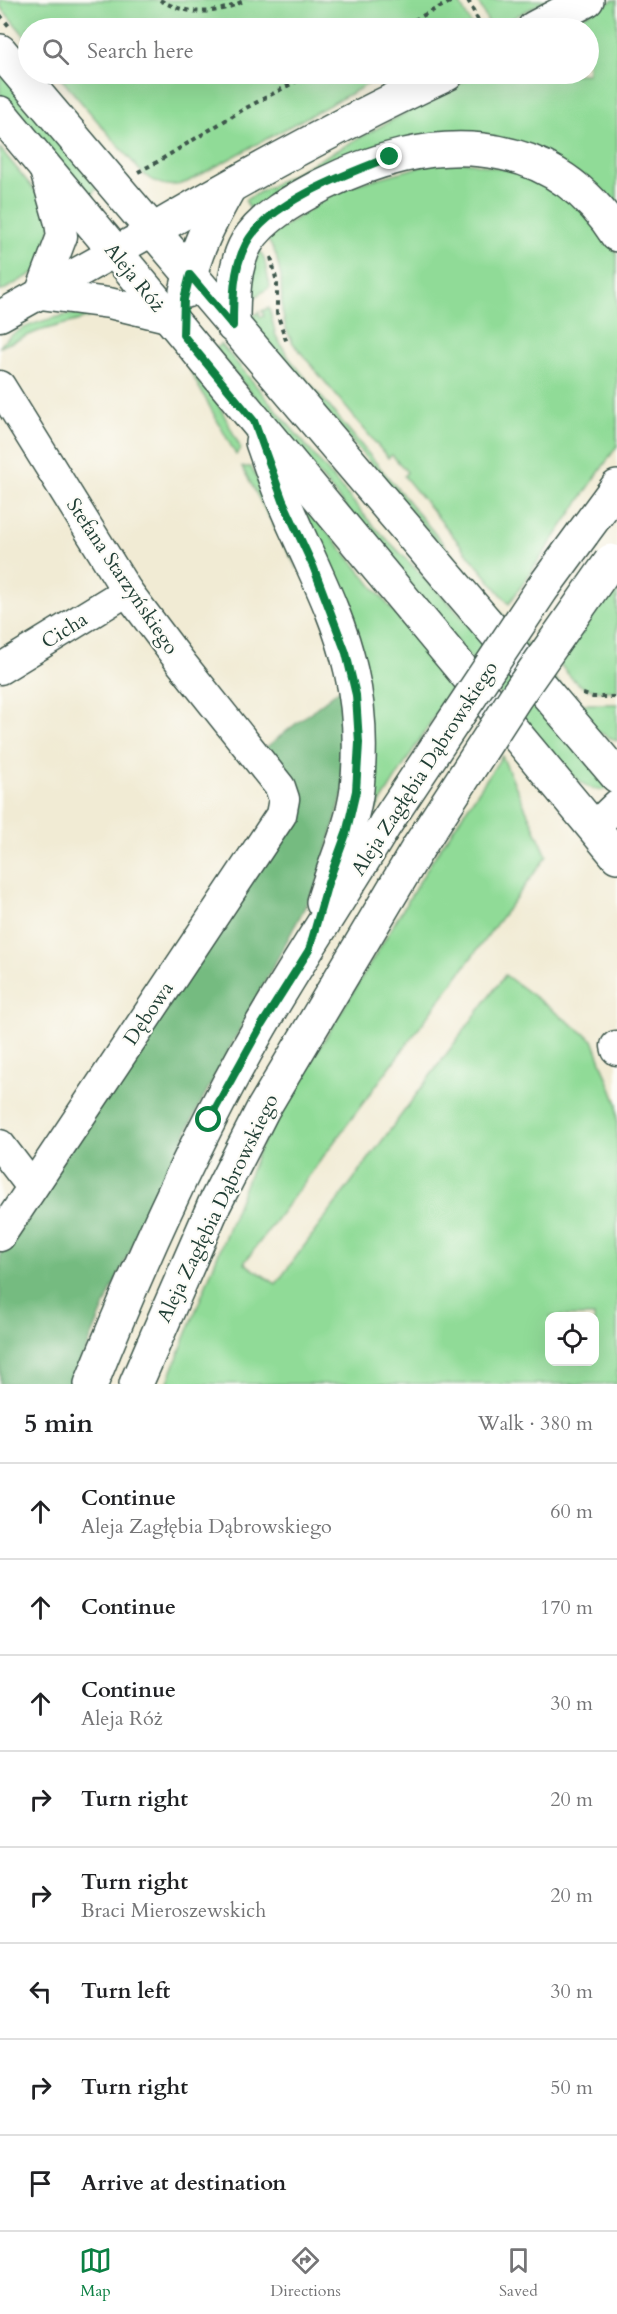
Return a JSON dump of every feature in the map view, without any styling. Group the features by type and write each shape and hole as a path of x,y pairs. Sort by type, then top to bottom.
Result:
{"main road":[{"path":"553,18 587,0"},
{"path":"0,51 18,72"},
{"path":"28,84 617,776"},
{"path":"152,231 230,186 388,101 425,84"},
{"name":"Aleja Róż","path":"0,113 387,579 605,816 617,856"},
{"path":"233,326 233,303 239,259 255,230 309,192 390,157 422,151 470,148 520,158 562,179 582,193 617,235"},
{"path":"175,326 204,233 230,186"},
{"path":"254,421 283,501 327,602 349,662 356,695 359,743 356,791 346,834 328,883 309,950"},
{"name":"Aleja Zagłębia Dąbrowskiego","path":"91,1384 157,1228 209,1120 261,1026 387,822 542,589 617,487"},
{"name":"Aleja Zagłębia Dąbrowskiego","path":"136,1384 214,1205 263,1108 418,848 516,698 614,556"}],"street":[{"path":"40,294 59,249 62,236 43,164"},
{"path":"0,316 152,231"},
{"path":"40,294 109,303 175,326"},
{"name":"Stefana Starzyńskiego","path":"0,386 127,591 280,787"},
{"name":"Cicha","path":"0,669 127,591"},
{"name":"Dębowa","path":"0,1236 281,815 284,799 280,787"},
{"path":"0,1145 32,1187"}],"path":[{"path":"160,0 184,10 206,12 228,8 245,0"},
{"path":"418,18 454,0"},
{"path":"468,0 477,18"},
{"path":"134,174 291,84"},
{"path":"269,252 277,283 276,313 279,326 289,347"}],"green space":[{"path":"0,0 458,0 468,18 18,18 18,28 0,6"},
{"path":"477,0 547,0 513,18 486,18"},
{"path":"617,0 617,212 490,136 461,133 439,134 252,212 245,200 459,84 599,84 599,18 579,18"},
{"path":"0,71 98,187 93,192 94,206 0,94"},
{"path":"66,84 368,84 187,182 175,185 158,183 142,173"},
{"path":"0,148 45,203 53,219 39,270 0,292"},
{"path":"449,159 526,173 583,208 617,255 617,446 509,604 404,476 407,472 392,455 388,458 293,343 286,329 282,310 281,277 276,255 267,238 342,188"},
{"path":"259,249 264,258 270,287 249,301 249,283"},
{"path":"269,308 276,336 289,358 564,689 583,704 617,704 617,741 596,731 263,336 252,316 259,312 260,317 264,316 262,311"},
{"path":"90,312 87,318 39,331 0,347 16,332 28,326 67,315"},
{"path":"221,344 370,522 453,607 608,786 607,789 593,789 587,786 556,762 215,349"},
{"path":"192,362 218,403 241,449 236,455 187,365"},
{"path":"242,467 251,467 285,535 297,569"},
{"path":"299,497 454,685 374,813 367,809 372,751"},
{"path":"617,583 617,691 597,691 577,683 559,663"},
{"path":"345,685 344,790 317,884 198,1108 110,1293 72,1384 0,1384 0,1254 299,804 294,782 264,749"},
{"path":"502,756 547,856 244,1263 276,1284 505,975 593,1040 617,1104 617,1384 167,1384 261,1145 433,859"}],"route":[{"path":"209,1120 261,1026 309,950 328,883 346,834 356,791 359,743 356,695 351,671 313,566 283,501 254,421 183,335 184,299 190,275 233,326 233,303 239,259 255,230 309,192 390,157"}]}
